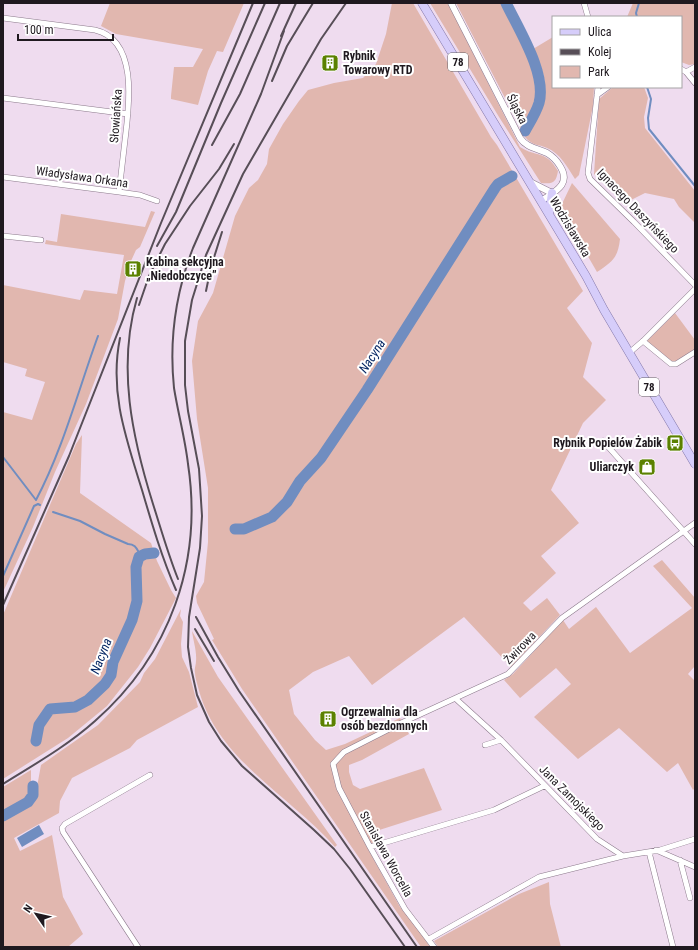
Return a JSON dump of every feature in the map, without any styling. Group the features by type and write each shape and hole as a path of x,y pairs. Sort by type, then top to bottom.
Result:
{"main road":[{"name":"Wodzisławska","path":"422,3 549,214 695,464"},
{"path":"549,214 552,193"}],"street":[{"name":"Śląska","path":"452,3 520,138 527,146 551,156 563,170 564,183 561,187 541,201"},
{"path":"584,3 588,16"},
{"name":"Słowiańska","path":"3,18 95,30 108,35 117,44 125,64 130,91 119,192"},
{"path":"686,72 695,67"},
{"path":"682,70 695,83"},
{"name":"Ignacego Daszyńskiego","path":"598,88 588,173 590,179 695,285"},
{"path":"597,95 607,88"},
{"path":"3,98 128,114"},
{"name":"Władysława Orkana","path":"3,177 140,195 157,201"},
{"path":"530,182 552,193"},
{"path":"3,236 41,240"},
{"path":"629,353 695,289"},
{"path":"643,341 671,364 676,364 695,352"},
{"path":"603,442 695,544"},
{"name":"Żwirowa","path":"333,764 344,752 399,724 508,674 562,618 695,523"},
{"name":"Jana Zamojskiego","path":"456,699 501,740 597,839 623,856"},
{"path":"485,745 501,740"},
{"name":"Stanisława Worcella","path":"333,764 339,788 370,847 405,909 434,947"},
{"path":"138,947 63,832 62,828 65,824 150,775"},
{"path":"370,847 494,810 544,786"},
{"path":"429,939 539,877 623,856 649,852 695,839"},
{"path":"656,850 695,867"},
{"path":"649,852 673,947"},
{"path":"680,860 690,898"}],"green space":[{"path":"110,3 244,3 223,52 217,51 208,71 198,105 171,99 171,96 174,67 193,67 203,49 116,34 101,26"},
{"path":"392,3 413,3 583,291 567,308 592,343 583,377 606,400 583,423 551,490 579,523 541,556 556,573 523,603 531,611 547,598 560,615 511,667 464,617 372,685 349,656 313,672 289,690 294,714 315,740 326,750 345,744 400,718 409,734 362,760 349,765 349,772 353,785 360,789 424,768 442,810 373,832 379,842 368,849 400,907 415,924 430,947 421,947 242,689 212,640 214,639 197,603 196,596 204,582 208,542 208,488 197,419 192,361 198,321 213,293 235,216 249,188 258,180 267,164 269,149 283,124 308,90 334,83 363,78 376,64 386,34"},
{"path":"430,3 448,3 520,147 545,157 553,164 558,171 553,182 541,183"},
{"path":"456,3 509,3 537,61 541,73 537,104 535,104 522,131"},
{"path":"633,3 695,3 695,64 689,65 682,62 682,16 627,16"},
{"path":"552,38 552,88 594,88 593,106 579,175 575,179 556,153 533,143 525,137 540,107 545,91 543,72 533,49"},
{"path":"612,88 644,88 648,98 644,117 645,128 695,191 695,223 679,207 674,199 645,193 625,203 594,174 599,99"},
{"path":"572,183 620,239 616,255 607,265 597,272 560,208"},
{"path":"151,211 155,212 140,247 136,250 131,261 125,281 118,319 86,404 3,592 3,412 32,420 45,382 25,376 27,369 3,362 3,285 80,300 84,290 117,294 124,255 45,244 46,240 57,242 61,214 145,227"},
{"path":"675,313 695,340 695,350 674,362 669,362 646,342"},
{"path":"82,435 80,493 151,543 157,561 176,598 150,648 138,667 107,706 68,738 3,779 3,615 76,444"},
{"path":"662,560 695,598 695,666 688,674 695,681 695,788 693,790 678,763 667,772 619,728 578,759 534,717 571,684 556,668 520,698 504,680 513,674 563,620 569,629 596,607 630,653 692,608 653,566"},
{"path":"181,609 180,616 183,622 181,644 182,657 189,672 198,707 137,740 130,748 72,778 60,801 59,813 14,838 20,851 52,835 63,897 83,934 68,947 3,947 3,821 34,803 41,765 98,725 140,682 144,673 155,659"},
{"path":"192,631 218,677 337,845 335,847 317,828 237,756 221,735 207,712 198,687 195,672 196,653"},
{"path":"31,770 31,794 26,800 3,813 3,787"},
{"path":"549,882 550,904 561,947 438,947 434,941 519,894"}],"water":[{"path":"39,825 44,834 22,847 17,838"}],"waterway":[{"name":"Nacyna","path":"506,3 530,52 536,66 539,79 539,103 535,114 525,131"},
{"path":"637,16 636,13 639,3"},
{"path":"647,88 651,99 648,118 649,129 695,186"},
{"name":"Nacyna","path":"235,529 244,529 272,517 287,502 300,481 321,458 367,390 495,188 498,184 512,176"},
{"path":"36,500 46,481 62,440 98,336"},
{"path":"3,457 36,500"},
{"path":"3,576 34,506 38,504 40,505"},
{"path":"53,512 80,521 105,534 133,545 141,556"},
{"name":"Nacyna","path":"36,741 39,725 50,709 75,707 88,700 105,684 111,675 113,662 132,620 137,601 136,567 139,557 145,554 154,553"},
{"name":"Nacyna","path":"3,816 28,802 33,795 33,786"}],"railway":[{"path":"3,605 69,456 161,223 253,3"},
{"path":"157,246 176,212 221,103 265,3"},
{"path":"212,145 240,94 280,3"},
{"path":"281,36 296,3"},
{"path":"272,81 287,46 313,3"},
{"path":"346,3 321,39 243,174 206,255 192,300 185,341 185,385 188,411 199,469 202,516 200,548 189,617 188,647 197,695 209,722 221,741 242,766 334,849 350,869 405,947"},
{"path":"3,784 73,739 95,721 121,695 143,667 161,637 175,604 185,571 190,536 191,500 187,454 174,388 172,352 178,299 193,248 261,94 284,31"},
{"path":"139,305 149,276 165,244 190,206 219,169 234,144"},
{"path":"206,291 211,267 222,232"},
{"path":"137,298 131,324 128,350 128,376 133,428 145,479 178,579"},
{"path":"120,338 117,358 117,377 121,415 130,452 153,528 176,590"},
{"path":"196,617 239,691 417,947"},
{"path":"195,629 214,661"}],"place":[{"name":"Rybnik Towarowy RTD","path":"330,63"},
{"name":"Kabina sekcyjna „Niedobczyce”","path":"133,269"},
{"name":"Rybnik Popielów Żabik","path":"675,443"},
{"name":"Uliarczyk","path":"647,467"},
{"name":"Ogrzewalnia dla osób bezdomnych","path":"328,719"}]}
